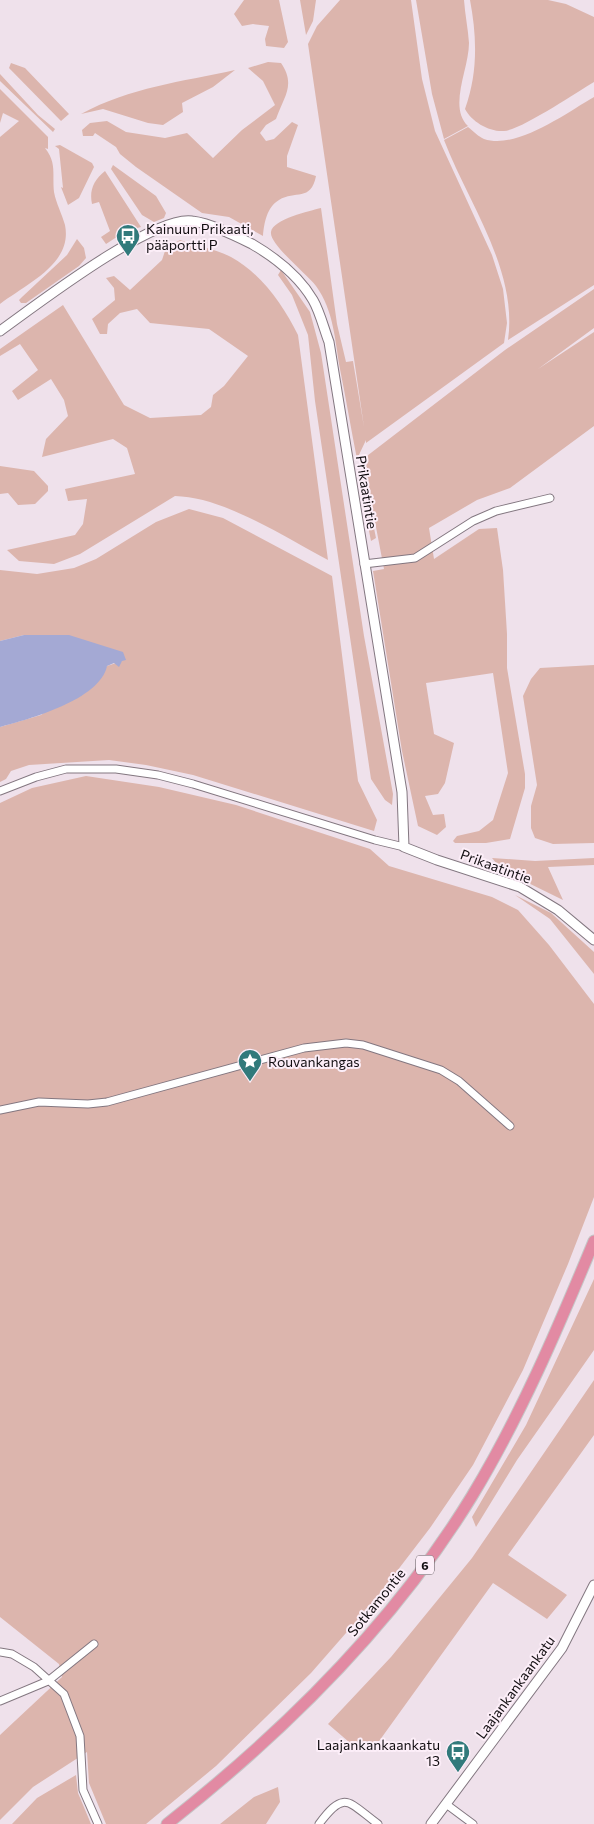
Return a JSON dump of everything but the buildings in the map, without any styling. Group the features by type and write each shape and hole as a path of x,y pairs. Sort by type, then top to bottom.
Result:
{"highway":[{"name":"Sotkamontie","path":"167,1824 238,1766 310,1698 355,1651 434,1554 472,1497 506,1437 543,1361 594,1241"}],"street":[{"name":"Prikaatintie","path":"0,331 125,245 149,232 169,225 192,221 239,237 265,252 294,274 314,300 329,342 402,792 404,847 437,860 520,887 558,910 594,940"},
{"path":"364,564 415,558 473,521 496,511 550,498"},
{"path":"0,791 36,777 66,769 124,770 158,775 404,847"},
{"path":"0,1110 39,1102 88,1104 107,1102 304,1048 346,1043 363,1045 441,1070 458,1081 510,1126"},
{"name":"Laajankankaankatu","path":"431,1824 562,1648 594,1585"},
{"path":"0,1700 48,1681 94,1644"},
{"path":"0,1652 12,1654 34,1667 64,1694 80,1736 83,1790 98,1824"},
{"path":"319,1824 332,1805 340,1801 349,1803 378,1824"},
{"path":"446,1804 473,1824"}],"shaded area":[{"path":"244,0 279,0 288,42 284,48 266,46 265,39 269,26 253,24 242,26 234,14"},
{"path":"300,0 316,0 313,21 306,35"},
{"path":"340,0 411,0 422,79 435,131 492,255 503,289 507,323 504,343 366,443 366,440 357,459 333,326 327,306 316,286 276,244 271,232 273,227 285,219 321,208 337,324 346,362 353,361 364,427 308,44 317,26"},
{"path":"416,0 464,0 469,43 461,87 460,109 462,118 468,126 444,139 432,94"},
{"path":"470,0 548,0 566,4 594,17 594,82 563,102 512,129 498,131 476,122 465,109 472,82 475,55"},
{"path":"268,62 281,63 288,78 288,84 276,119 266,125 260,133 266,141 274,139 292,122 298,125 287,156 287,167 316,176 314,184 306,192 285,197 275,203 265,221 263,236 229,217 202,213 136,167 120,154 116,147 95,133 93,136 83,136 82,130 90,123 107,121 126,132 165,138 187,133 213,158 242,130 275,105 263,81 248,68"},
{"path":"11,63 25,68 69,114 61,121 9,68"},
{"path":"235,70 213,87 182,103 183,112 163,125 148,123 103,109 81,114 137,91"},
{"path":"0,74 38,115 55,129 53,132 0,81"},
{"path":"0,89 48,137 48,149 45,148 53,164 54,192 65,225 66,239 62,251 55,262 45,272 0,304 0,137 19,121 3,113 0,123"},
{"path":"594,97 594,285 508,340 509,314 506,288 498,263 489,237 444,140 468,127 484,139 497,141 526,135 556,120"},
{"path":"60,145 92,163 94,167 79,198 68,205 61,187 63,188 59,149 55,146"},
{"path":"113,165 156,196 166,213 164,218 154,222 142,215 111,169"},
{"path":"105,171 141,227 126,231 106,244 101,237 110,231 99,202 92,204 91,199 93,186"},
{"path":"77,239 84,248 86,258 79,266 26,303 21,303 19,300 67,255"},
{"path":"180,240 225,254 252,272 270,291 286,313 298,335 328,560 233,511 194,498 175,496 80,554 54,564 19,561 7,550 75,535 83,524 87,499 68,501 65,489 135,474 127,448 113,439 42,457 46,439 68,416 64,400 51,379 18,400 12,391 38,370 20,344 0,356 0,349 63,305 124,405 150,418 201,415 211,407 213,395 224,386 248,356 209,329 150,323 137,309 120,313 108,324 107,334 100,334 92,319 115,300 114,288 106,278 114,276 130,290 162,260 166,248"},
{"path":"281,270 310,312 321,353 364,636 393,794 392,805 385,800 371,779 315,401 308,335 292,295 278,275"},
{"path":"594,289 594,328 538,369 594,332 594,426 510,488 477,500 429,528 434,559 479,529 497,528 503,570 507,668 525,774 525,788 510,839 486,843 455,843 453,841 457,836 479,831 493,820 508,773 493,673 426,683 434,734 454,743 445,783 438,794 425,796 433,815 444,814 446,827 437,835 418,826 402,751 373,571 384,569 363,459 505,350"},
{"path":"0,466 34,471 48,486 48,491 35,504 18,505 8,493 0,494"},
{"path":"357,470 364,479 376,538 371,541"},
{"path":"189,509 223,518 332,576 358,781 377,820 374,831 193,775 146,765 109,760 29,765 11,771 6,779 0,782 0,727 41,715 107,666 122,661 24,635 0,641 0,570 37,574 74,568 96,559 156,522"},
{"path":"594,665 594,843 553,844 535,838 531,828 531,806 537,785 523,696 531,679 540,668"},
{"path":"86,776 159,787 236,805 370,849 389,866 492,897 518,910 549,945 594,1004 594,1197 523,1370 473,1465 430,1528 374,1601 311,1673 216,1766 146,1824 106,1824 89,1783 87,1752 33,1787 0,1820 0,1735 62,1677 59,1664 0,1617 0,803 32,788"},
{"path":"492,858 535,861 594,858 594,865 548,867 563,900 502,870"},
{"path":"515,895 551,913 594,952 594,974 550,919"},
{"path":"594,1279 594,1350 517,1460 476,1527 472,1517 526,1425"},
{"path":"594,1380 594,1435 508,1555 567,1595 547,1619 493,1583 377,1744 349,1742 328,1724 391,1657 472,1558"},
{"path":"76,1775 78,1793 91,1824 12,1824 37,1798"},
{"path":"278,1787 280,1802 266,1824 220,1824 254,1797"}],"water":[{"path":"24,635 69,635 123,652 126,660 122,661 119,667 114,663 107,666 102,678 78,698 45,713 0,727 0,641"}],"place":[{"name":"Kainuun Prikaati, pääportti P","path":"128,257"},
{"name":"Rouvankangas","path":"250,1082"},
{"name":"Laajankankaankatu 13","path":"458,1773"}]}
